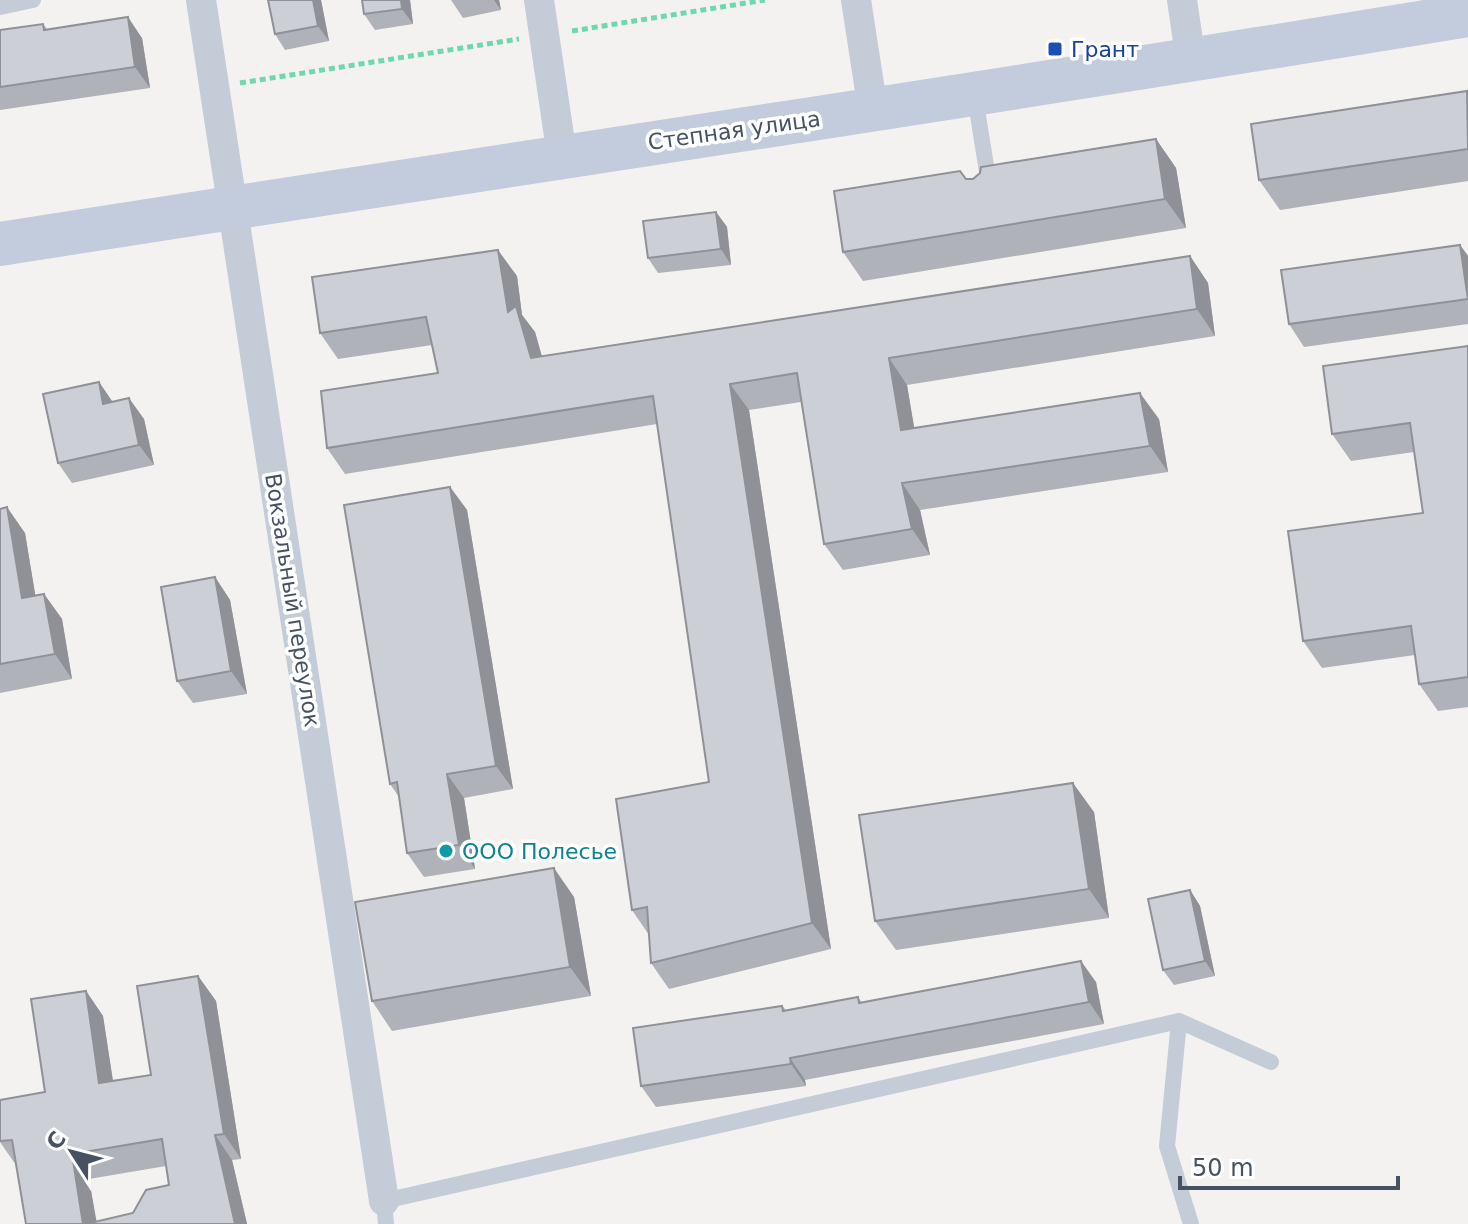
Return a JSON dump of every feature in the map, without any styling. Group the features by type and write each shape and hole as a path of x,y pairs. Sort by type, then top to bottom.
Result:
{"main road":[{"name":"Степная улица","path":"0,244 1191,61 1468,15"}],"street":[{"name":"Вокзальный переулок","path":"201,0 385,1212"},
{"path":"539,0 562,156"},
{"path":"856,0 873,110"},
{"path":"1182,0 1191,61"}],"lane":[{"path":"0,7 33,0"},
{"path":"974,94 991,198"},
{"path":"385,1212 1179,1021 1271,1062"},
{"path":"1179,1021 1167,1146 1191,1224"}],"path":[{"path":"214,87 765,0"}],"building":[{"path":"268,0 313,0 318,26 275,34"},
{"path":"362,0 401,0 402,9 364,14"},
{"path":"128,17 135,67 0,87 0,30 43,24 44,30"},
{"path":"1467,91 1468,149 1259,180 1251,124"},
{"path":"1156,139 1165,199 843,252 834,191 960,171 966,179 973,179 980,173 981,167"},
{"path":"716,212 721,249 648,258 643,221"},
{"path":"1460,245 1468,299 1289,324 1281,270"},
{"path":"498,250 508,312 516,306 531,358 1190,256 1197,309 889,358 901,430 1140,393 1150,446 902,483 912,529 824,544 797,373 730,384 812,923 651,963 647,907 632,910 616,799 709,782 653,396 327,448 321,391 438,373 426,317 320,333 312,277"},
{"path":"1468,346 1468,677 1419,684 1411,626 1303,641 1288,531 1423,513 1410,423 1332,434 1323,366"},
{"path":"99,382 103,404 129,398 139,445 58,463 43,394"},
{"path":"450,487 496,766 447,774 459,845 407,853 397,782 390,784 344,505"},
{"path":"7,507 22,598 44,594 55,654 0,664 0,509"},
{"path":"215,577 231,671 177,681 161,587"},
{"path":"1073,783 1089,889 875,921 859,815"},
{"path":"554,868 570,967 372,1001 355,902"},
{"path":"1190,890 1205,961 1163,970 1148,899"},
{"path":"1081,961 1089,1002 790,1058 791,1064 641,1086 633,1028 782,1006 783,1011 858,997 859,1003"},
{"path":"198,976 224,1134 215,1135 235,1224 86,1224 133,1213 146,1190 169,1185 162,1139 72,1154 83,1224 26,1224 12,1140 0,1141 0,1100 45,1092 31,999 86,991 99,1083 151,1075 137,986"}],"place":[{"name":"Грант","path":"1055,49"},
{"name":"ООО Полесье","path":"446,851"}]}
